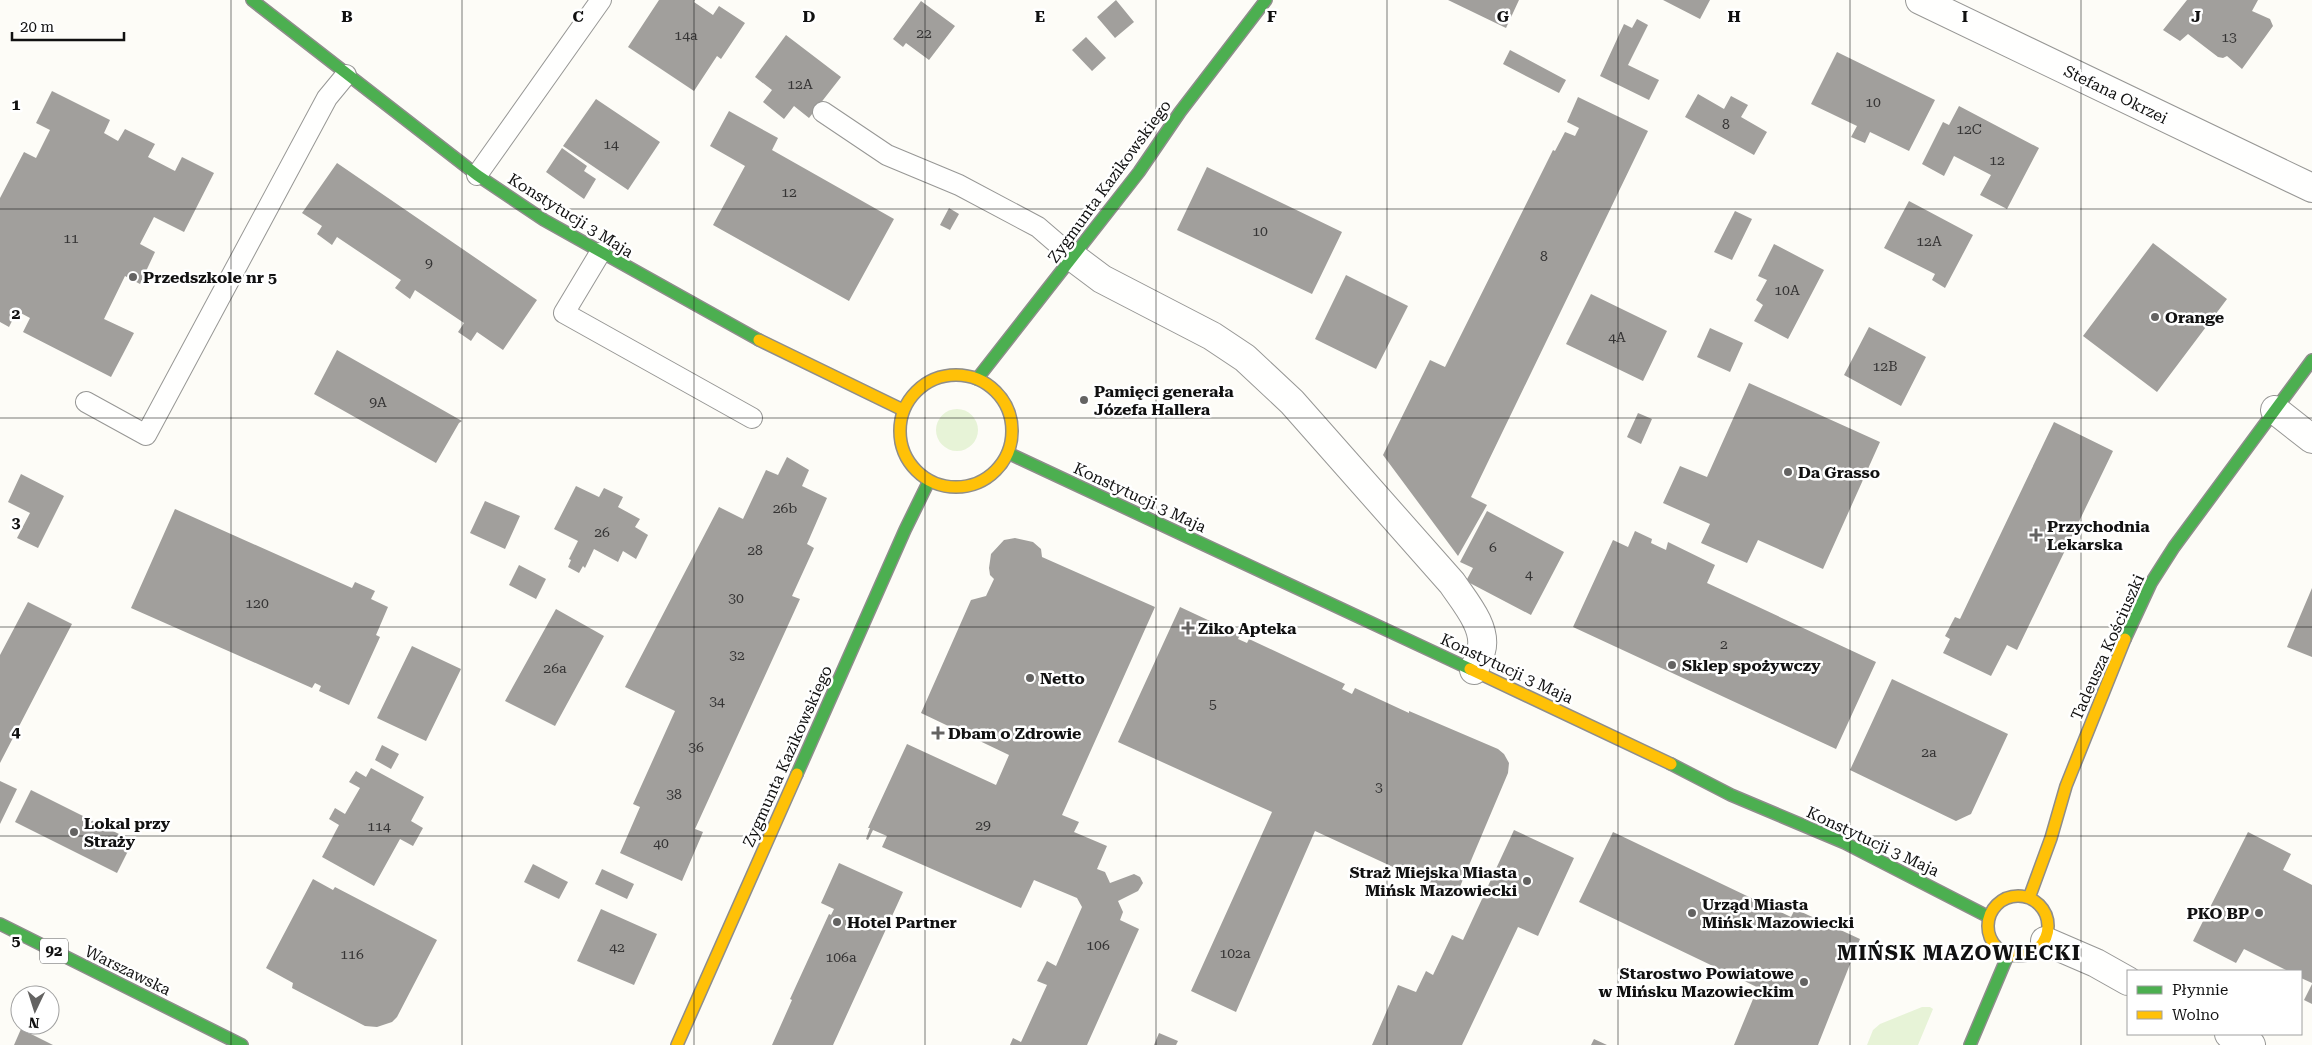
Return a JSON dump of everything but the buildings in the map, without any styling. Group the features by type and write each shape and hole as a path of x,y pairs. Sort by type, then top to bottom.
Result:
{"street":[{"name":"Konstytucji 3 Maja","path":"252,0 477,175 600,253 786,355 903,410"},
{"name":"Zygmunta Kazikowskiego","path":"977,379 1140,172 1191,97 1266,0"},
{"name":"Stefana Okrzei","path":"1920,0 2312,188"},
{"path":"1074,258 1102,279 1212,336 1245,358 1292,402 1452,583 1471,611 1481,633 1482,650 1474,670"},
{"name":"Tadeusza Kościuszki","path":"2029,898 2051,838 2069,777 2128,629 2150,583 2174,547 2312,360"},
{"path":"960,375 977,379 992,388 1004,402 1011,418 1012,436 1008,453 999,468 986,480 969,486 952,488 929,481 919,474 908,461 901,445 900,427 903,410 912,395 926,384 942,376 960,375"},
{"path":"2275,410 2312,440"},
{"name":"Konstytucji 3 Maja","path":"1008,453 1629,743 1731,795 1854,848 1990,917"},
{"name":"Zygmunta Kazikowskiego","path":"677,1045 904,530 929,481"},
{"path":"2010,897 2029,898 2038,902 2048,920 2048,931 2045,940 2040,948 2025,956 2008,955 2000,950 1989,935 1990,917 1994,908 2010,897"},
{"name":"Warszawska","path":"0,924 242,1045"},
{"path":"2045,940 2127,980"},
{"path":"1970,1045 2008,955"},
{"path":"2231,1035 2251,1045"}],"lane":[{"path":"477,175 601,0"},
{"path":"86,402 146,435 327,98 346,74"},
{"path":"823,112 887,155 959,186 1038,227 1074,258"},
{"path":"600,253 564,313 752,418"}],"green space":[{"path":"961,409 969,412 975,418 978,430 975,442 969,448 953,451 945,448 939,442 936,426 939,418 945,412"},
{"path":"1922,1007 1933,1009 1918,1045 1867,1045 1873,1030 1880,1024"}],"traffic: fast":[{"path":"252,0 477,175 544,220 759,340"},
{"path":"977,379 1139,172 1180,112 1266,0"},
{"path":"2125,639 2151,583 2174,547 2312,360"},
{"path":"1008,453 1470,669"},
{"path":"797,774 905,530 929,481"},
{"path":"1671,764 1731,795 1845,843 1989,917"},
{"path":"0,924 242,1045"},
{"path":"1970,1045 2008,955"}],"traffic: slow":[{"path":"759,340 903,410"},
{"path":"956,375 977,379 996,391 1008,410 1012,431 1008,452 996,471 977,483 956,487 935,483 916,471 904,452 900,431 904,410 916,391 935,379 956,375"},
{"path":"2029,898 2051,838 2066,786 2125,639"},
{"path":"1470,669 1671,764"},
{"path":"677,1045 797,774"},
{"path":"2012,896 2024,896 2035,901 2043,909 2048,920 2048,926 2046,938 2035,951 2024,956 2012,956 2001,951 1993,943 1988,932 1988,920 1993,909 2001,901 2012,896"}],"place":[{"name":"Przedszkole nr 5","path":"133,277"},
{"name":"Orange","path":"2155,317"},
{"name":"Pamięci generała Józefa Hallera","path":"1084,400"},
{"name":"Da Grasso","path":"1788,472"},
{"name":"Przychodnia Lekarska","path":"2036,535"},
{"name":"Ziko Apteka","path":"1188,628"},
{"name":"Sklep spożywczy","path":"1672,665"},
{"name":"Netto","path":"1030,678"},
{"name":"Dbam o Zdrowie","path":"938,733"},
{"name":"Lokal przy Straży","path":"74,832"},
{"name":"Straż Miejska Miasta Mińsk Mazowiecki","path":"1527,881"},
{"name":"Urząd Miasta Mińsk Mazowiecki","path":"1692,913"},
{"name":"PKO BP","path":"2259,913"},
{"name":"Hotel Partner","path":"837,922"},
{"name":"Starostwo Powiatowe w Mińsku Mazowieckim","path":"1804,982"}],"district":[{"name":"MIŃSK MAZOWIECKI","path":"1959,953"}]}
